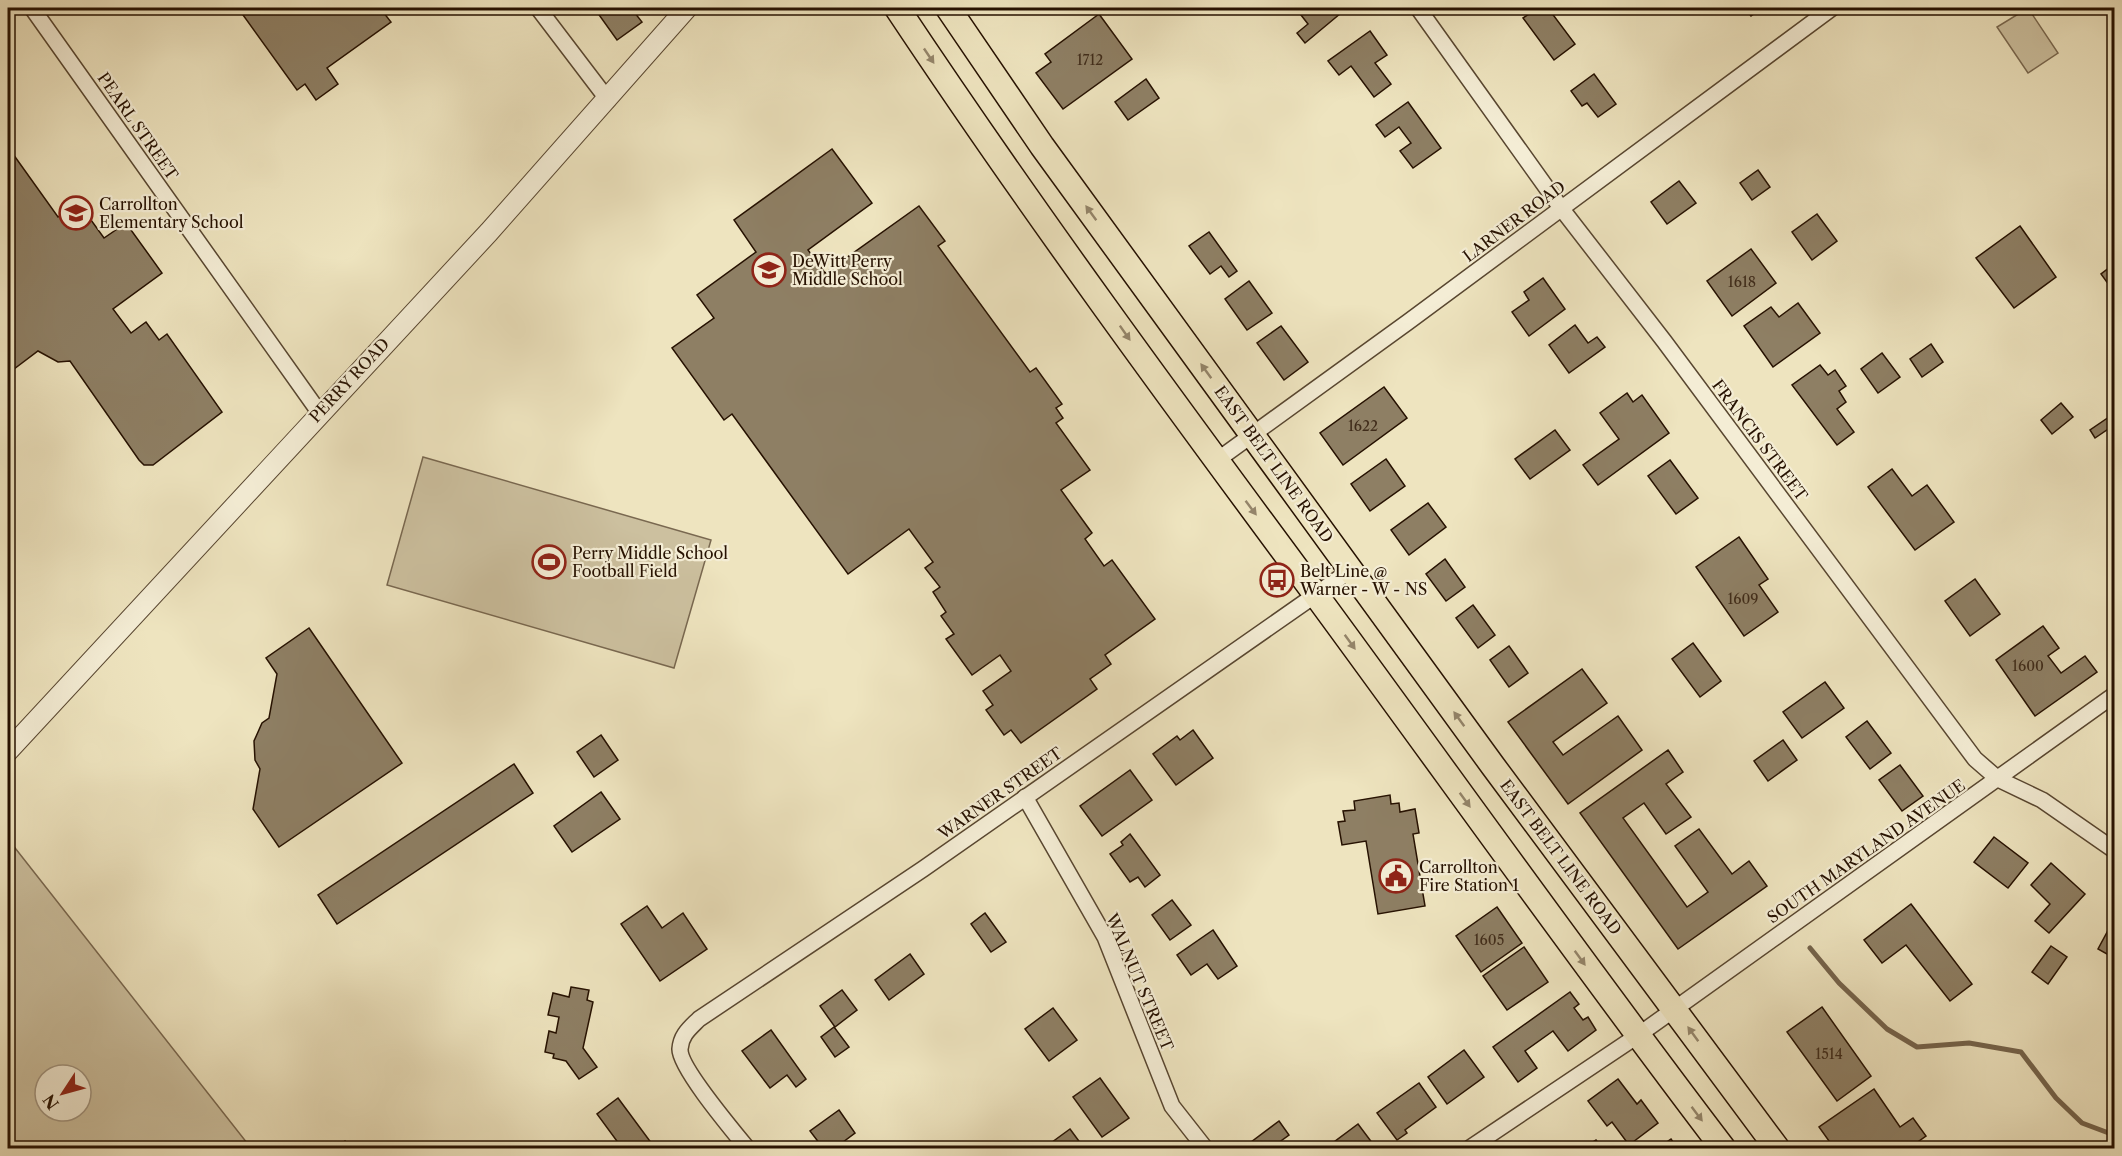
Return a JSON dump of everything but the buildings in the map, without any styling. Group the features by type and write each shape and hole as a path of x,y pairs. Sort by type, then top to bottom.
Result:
{"main road":[{"path":"897,8 1007,169 1216,461 1637,1036 1723,1149"},
{"name":"EAST BELT LINE ROAD","path":"948,8 1042,146 1777,1149"}],"street":[{"name":"PEARL STREET","path":"32,8 319,412"},
{"path":"538,8 608,100"},
{"name":"PERRY ROAD","path":"8,750 319,412 489,232 687,8"},
{"name":"FRANCIS STREET","path":"1418,8 1561,208 1664,341 1975,759 1998,779 2042,800 2115,850"},
{"name":"LARNER ROAD","path":"1216,461 1832,8"},
{"name":"WARNER STREET","path":"747,1149 690,1073 680,1052 683,1035 699,1020 1351,570"},
{"name":"SOUTH MARYLAND AVENUE","path":"1470,1149 1675,1010 2115,694"},
{"name":"WALNUT STREET","path":"1025,797 1105,937 1172,1106 1205,1149"}],"shaded area":[{"path":"2028,8 2058,53 2028,73 1997,27"},
{"name":"Perry Middle School Football Field","path":"423,457 711,540 674,668 387,585"},
{"path":"8,839 251,1148 8,1148"}],"waterway":[{"path":"1810,948 1839,983 1887,1029 1917,1047 1969,1043 2021,1052 2056,1098 2082,1123 2114,1135"}],"place":[{"name":"Carrollton Elementary School","path":"76,213"},
{"name":"DeWitt Perry Middle School","path":"769,270"},
{"name":"Perry Middle School Football Field","path":"549,562"},
{"name":"Belt Line @ Warner - W - NS","path":"1277,580"},
{"name":"Carrollton Fire Station 1","path":"1396,876"}]}
